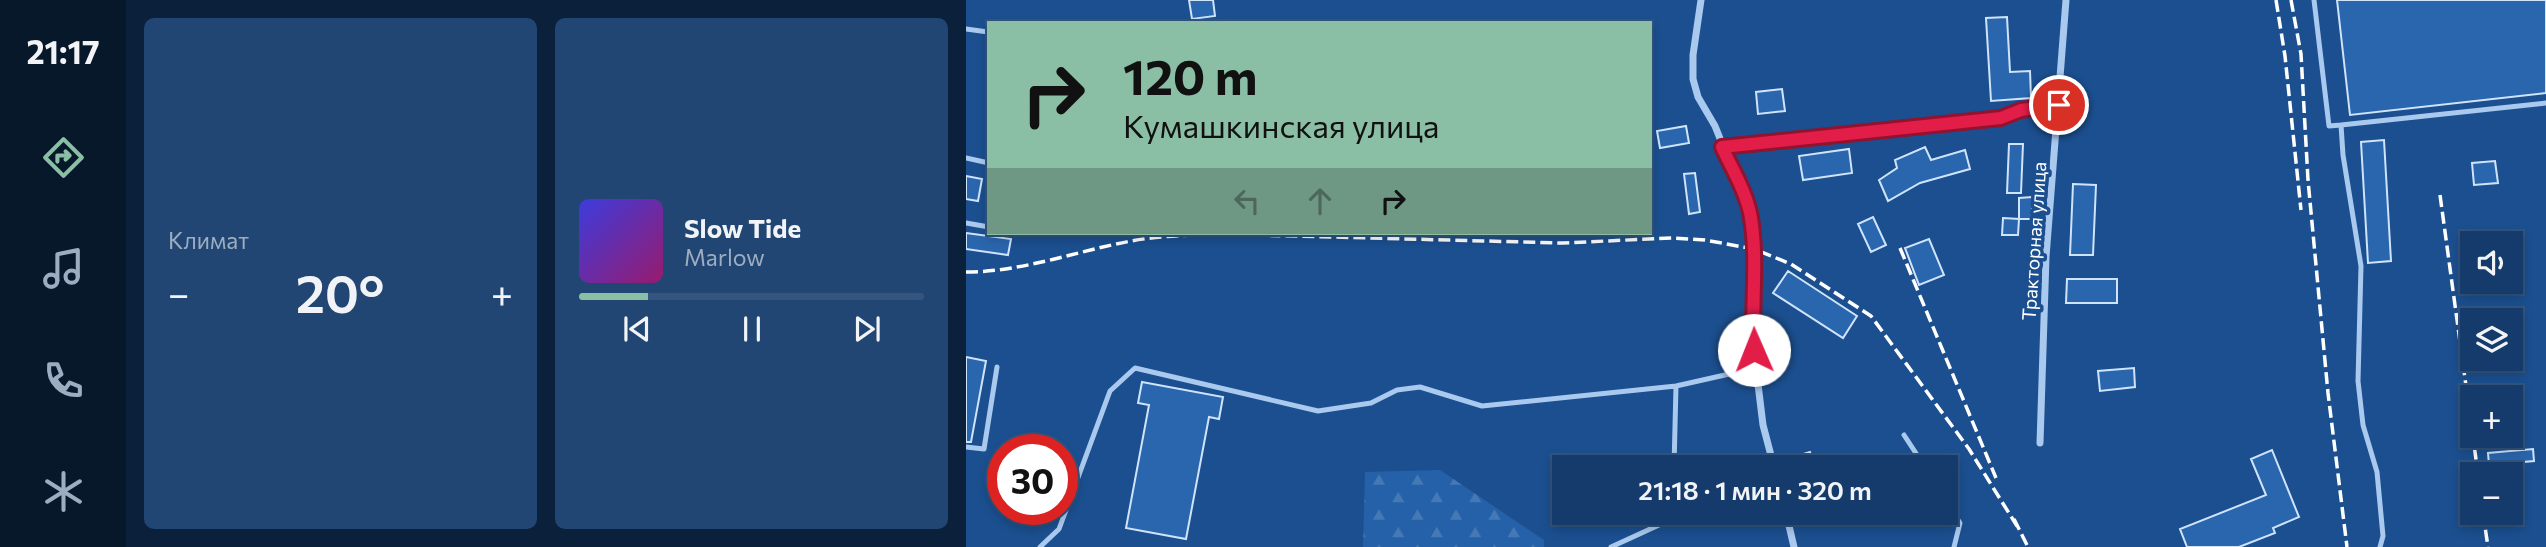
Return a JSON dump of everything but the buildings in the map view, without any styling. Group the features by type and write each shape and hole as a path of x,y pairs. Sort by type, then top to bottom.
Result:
{"street":[{"path":"1701,0 1693,55 1693,79 1698,97 1715,126 1751,216 1755,271 1753,332 1763,425 1771,455"},
{"name":"Тракторная улица","path":"2039,443 2046,257 2066,0"},
{"path":"1722,147 2001,118 2021,110 2059,105"},
{"path":"1789,525 1794,547"}],"lane":[{"path":"2315,0 2329,126 2546,103"},
{"path":"966,29 987,32"},
{"path":"2341,125 2343,155 2361,266 2358,381 2363,425 2376,472 2383,536 2380,547"},
{"path":"966,158 987,163"},
{"path":"966,223 987,227"},
{"path":"966,447 984,449 998,367"},
{"path":"1040,547 1059,529 1110,391 1135,369 1318,411 1371,403 1396,390 1420,387 1482,406 1676,386 1756,368"},
{"path":"1674,455 1676,386"},
{"path":"1905,435 1918,455"},
{"path":"1954,547 1960,523 1958,520"},
{"path":"1611,547 1659,525"}],"green space":[{"path":"1440,470 1544,540 1544,547 1363,547 1365,472"}],"railway":[{"path":"2276,0 2285,56 2301,210"},
{"path":"2291,0 2301,54 2308,180 2328,393 2347,547"},
{"path":"2440,195 2476,462"},
{"path":"966,272 1008,269 1142,239 1196,235"},
{"path":"1255,235 1562,243 1672,238 1705,240 1754,249 1791,264 1871,316 1969,449 2017,526"},
{"path":"1900,248 1996,478"},
{"path":"2014,519 2028,547"},
{"path":"2485,525 2488,547"}],"route":[{"path":"1754,350 1755,271 1751,216 1743,191 1722,147 2001,118 2021,110 2059,105"}]}
